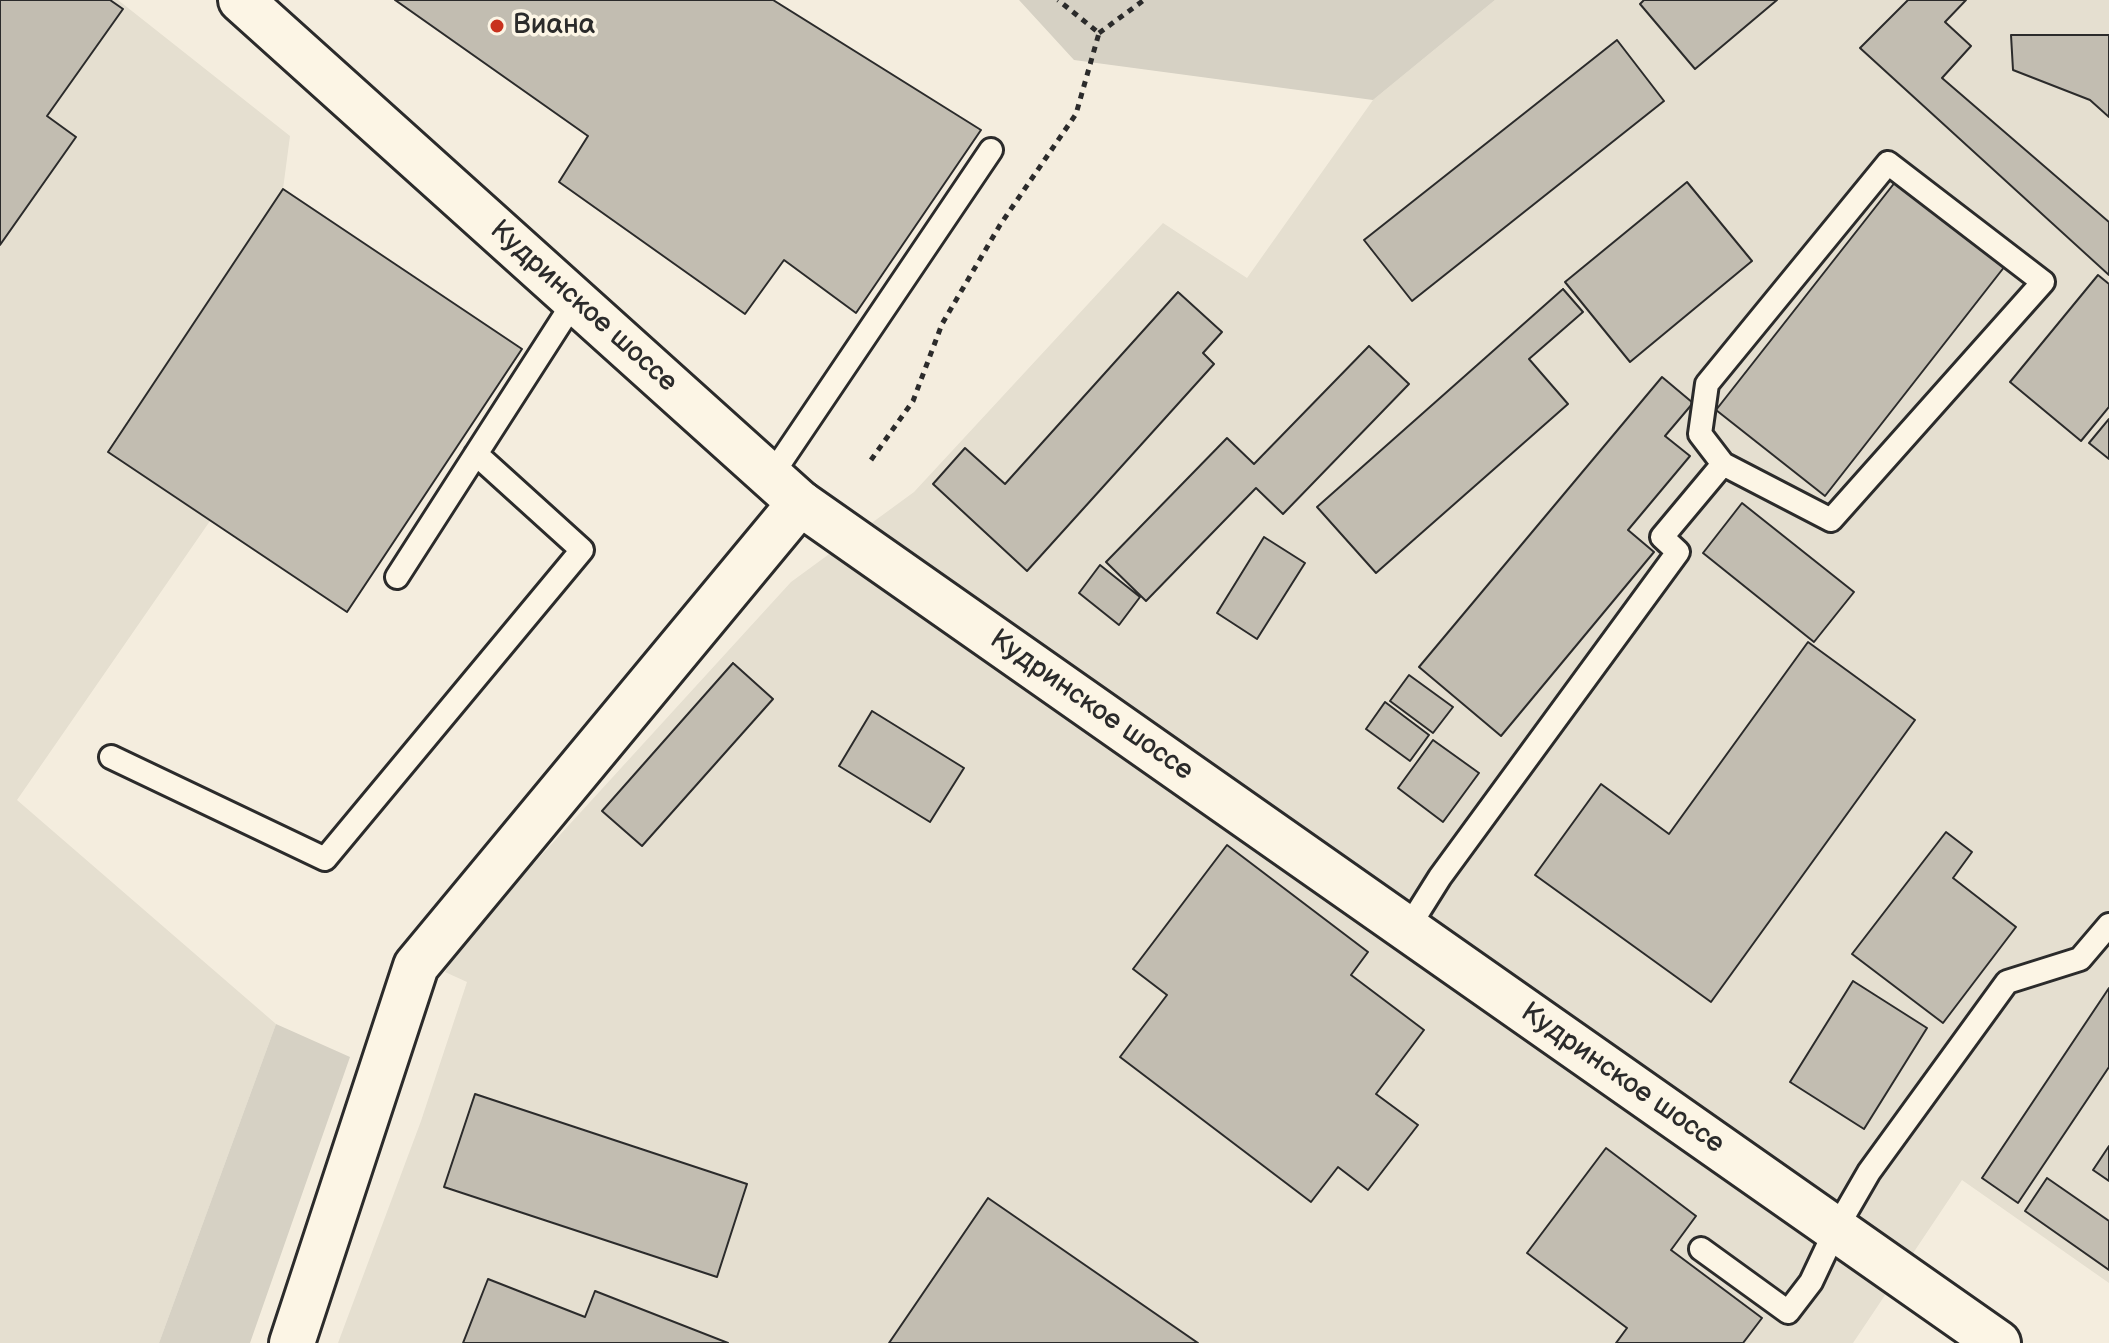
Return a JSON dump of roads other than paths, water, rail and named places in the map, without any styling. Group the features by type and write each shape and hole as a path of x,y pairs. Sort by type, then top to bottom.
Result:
{"street":[{"name":"Кудринское шоссе","path":"241,0 786,489 1998,1343"},
{"path":"292,1343 416,966 786,489"}],"lane":[{"path":"786,489 991,150"},
{"path":"1888,163 2043,282 1831,520 1723,464 1700,434 1707,384 1888,163"},
{"path":"397,577 575,300"},
{"path":"111,757 325,859 582,550 476,454"},
{"path":"1408,928 1440,877 1678,552 1662,537 1723,464"},
{"path":"1701,1249 1788,1312 1811,1282 1836,1229 1898,1129 2007,982 2080,959 2109,925"}],"place":[{"name":"Виана","path":"497,26"}]}
